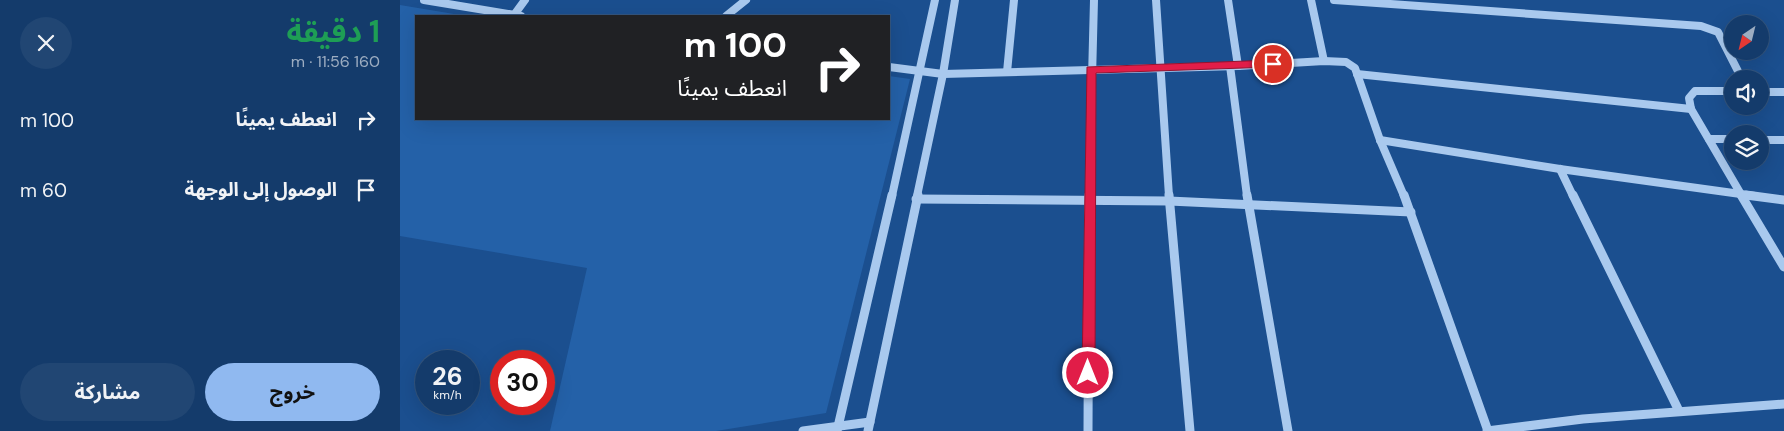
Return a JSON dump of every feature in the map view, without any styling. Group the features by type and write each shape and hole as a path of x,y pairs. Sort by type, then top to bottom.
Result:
{"street":[{"path":"424,0 512,15"},
{"path":"518,15 525,0"},
{"path":"727,15 746,0"},
{"path":"837,428 935,0"},
{"path":"803,431 869,426 943,74 956,0"},
{"path":"1007,72 1014,0"},
{"path":"1088,431 1089,199 1094,0"},
{"path":"1156,0 1168,201 1190,431"},
{"path":"1228,0 1248,203 1288,431"},
{"path":"1311,0 1324,61"},
{"path":"1334,0 1678,22 1702,26 1718,32 1737,70"},
{"path":"890,67 943,74 1234,66 1324,61 1346,62 1355,68 1380,140 1411,212 1487,431 1583,419 1784,404"},
{"path":"1357,74 1691,110"},
{"path":"1724,91 1695,91 1689,98 1691,110 1784,268"},
{"path":"1769,92 1784,92"},
{"path":"1709,139 1724,139"},
{"path":"1380,140 1560,169 1784,200"},
{"path":"1769,140 1784,140"},
{"path":"1560,169 1679,411"},
{"path":"916,199 1089,199 1248,203 1411,212"}],"shaded area":[{"path":"400,5 460,15 415,15 415,120 890,120 890,76 910,79 826,413 716,431 550,431 587,268 400,236"}],"route":[{"path":"1088,373 1091,70 1273,64"}]}
